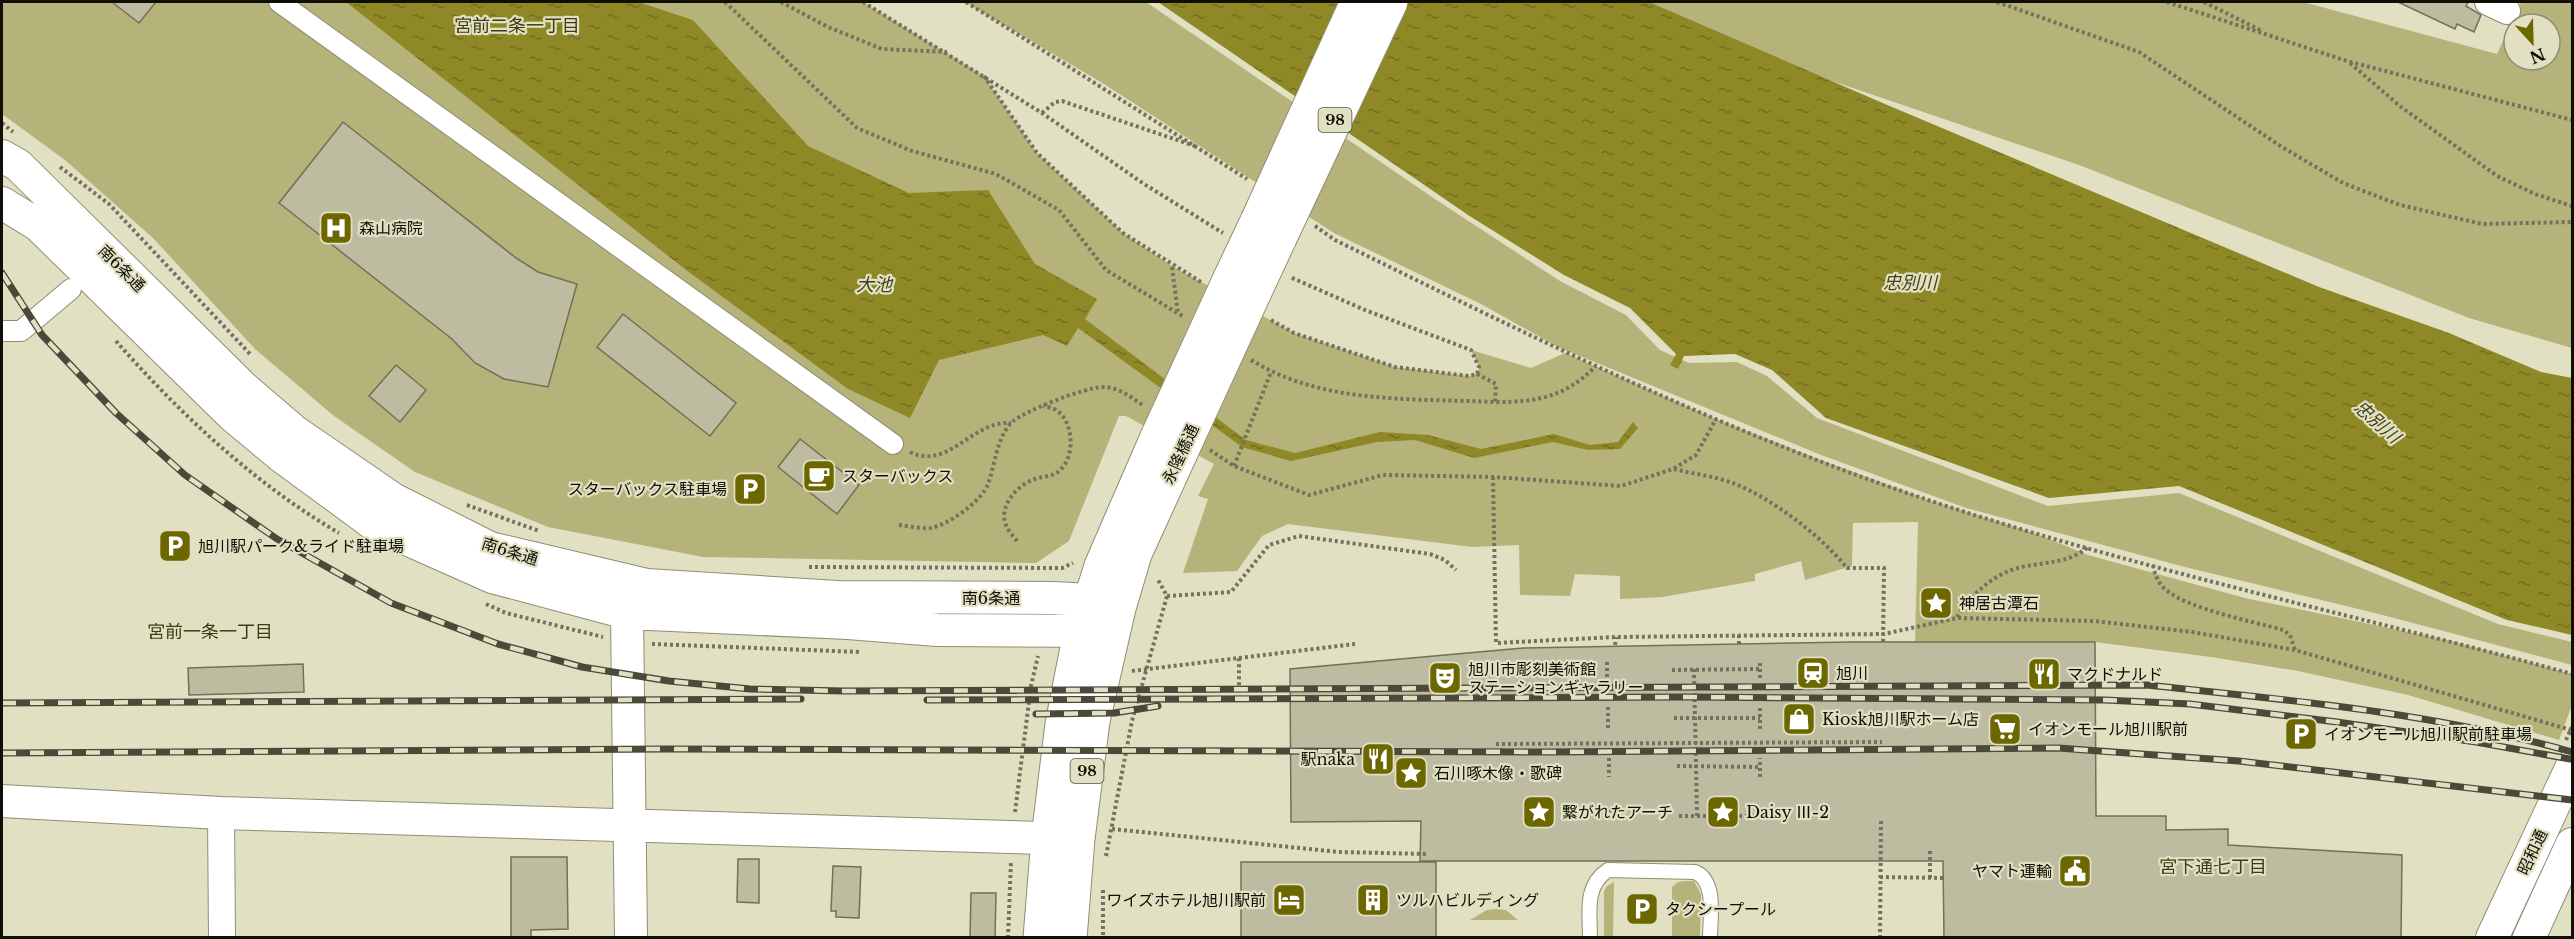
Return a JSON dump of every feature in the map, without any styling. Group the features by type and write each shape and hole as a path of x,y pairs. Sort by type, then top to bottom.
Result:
{"main road":[{"name":"永隆橋通","path":"1263,242 1357,2"},
{"name":"永隆橋通","path":"1040,938 1093,721 1108,613 1135,554 1173,438 1263,242 1390,2"},
{"name":"永隆橋通","path":"1070,938 1063,839 1062,724 1080,633 1108,613"}],"street":[{"path":"279,2 893,444"},
{"name":"南6条通","path":"11,147 18,165 245,389 294,431 393,499 490,548 647,585 837,597 1053,598 1108,613"},
{"name":"南6条通","path":"2,203 38,225 234,417 281,456 375,525 492,577 627,613 848,623 937,630 1080,633"},
{"path":"2,331 21,331 71,289"},
{"path":"627,613 631,938"},
{"name":"昭和通","path":"2492,938 2572,766"},
{"path":"2,801 221,813 1063,839"},
{"path":"221,813 222,938"},
{"name":"昭和通","path":"2529,938 2572,844"}],"lane":[{"path":"1590,938 1590,898 1593,885 1596,878 1608,870 1701,874 1706,880 1710,893 1710,938"}],"path":[{"path":"725,2 857,128 912,151 996,174 1059,210 1106,270 1187,319"},
{"path":"781,2 828,27 882,49 948,52"},
{"path":"863,2 948,52 1042,113 1144,184 1263,242 1365,310 1471,350"},
{"path":"1997,2 2139,52 2282,147 2343,183 2400,205 2482,224 2571,223"},
{"path":"2167,2 2347,61 2572,120"},
{"path":"2204,2 2275,38"},
{"path":"2347,61 2401,107 2497,176 2535,194 2572,206"},
{"path":"1042,113 1055,102 1062,101 1202,148"},
{"path":"2,123 11,147"},
{"path":"56,164 109,204 258,362"},
{"path":"1172,266 1178,314"},
{"path":"1565,353 1716,419 1926,499 2037,534 2572,674"},
{"path":"1243,355 1271,372 1305,386 1340,395 1495,402 1520,402 1554,395 1578,384 1596,366"},
{"path":"1234,466 1254,422 1271,372"},
{"path":"1477,374 1496,384 1495,402"},
{"path":"893,444 921,457 941,455 980,429 999,422 1011,423 1042,406 1084,391 1104,387 1123,392 1173,438 1234,466 1310,495 1383,475 1493,477 1621,486 1673,469 1696,455 1716,419"},
{"path":"1017,541 1005,524 1005,513 1013,493 1023,484 1060,470 1069,459 1071,443 1067,426 1057,411 1042,406"},
{"path":"899,525 932,528 968,509 988,486 994,456 1011,423"},
{"path":"1673,469 1733,483 1790,515 1837,556 1847,568 1884,568 1883,642"},
{"path":"1493,477 1496,643 1616,636 1884,634 1957,618 2094,621 2192,632 2295,650 2571,730"},
{"path":"458,501 542,532"},
{"path":"1105,860 1122,765 1167,596 1231,592 1269,545 1299,536 1430,554 1445,560 1456,570"},
{"path":"1957,618 1967,602 1996,577 2020,567 2075,557 2088,547"},
{"path":"2153,565 2156,578 2165,590 2199,606 2283,630 2290,635 2295,650"},
{"path":"808,567 1062,568 1053,598"},
{"path":"1008,938 1012,837 1031,686 1044,631"},
{"path":"1739,635 1739,644"},
{"path":"1615,645 1616,636"},
{"path":"1146,671 1355,644"},
{"path":"1239,658 1239,693"},
{"path":"1607,662 1607,678"},
{"path":"1760,662 1760,678"},
{"path":"1694,669 1697,816"},
{"path":"1672,670 1760,669"},
{"path":"1608,707 1608,729"},
{"path":"1760,708 1760,729"},
{"path":"1674,718 1760,718"},
{"path":"1497,744 1882,742"},
{"path":"1609,758 1609,777"},
{"path":"1760,758 1760,777"},
{"path":"1677,766 1760,767"},
{"path":"1610,809 1610,818"},
{"path":"1679,816 1760,817 1760,809"},
{"path":"1880,938 1881,821"},
{"path":"1112,829 1340,852 1428,854"},
{"path":"1930,850 1930,878"},
{"path":"1881,877 1944,878"},
{"path":"1102,880 1103,938"}],"shaded area":[{"path":"2,2 863,2 984,76 1037,153 1123,233 1172,266 1294,333 1395,367 1469,376 1477,374 1479,367 1471,350 1531,368 1565,353 1716,419 1821,460 1926,499 2037,534 2088,555 2245,598 2451,641 2572,674 2572,705 2559,740 2408,695 2298,671 2211,657 2095,642 1915,643 1918,522 1853,523 1852,566 1805,580 1801,561 1755,574 1755,581 1662,597 1620,599 1620,576 1575,574 1570,596 1520,595 1519,545 1472,547 1288,524 1262,536 1237,571 1183,573 1208,499 1198,496 1214,464 1126,416 1119,416 1069,541 1036,563 703,557 548,527 415,472 334,416 255,349 153,238 65,160 2,114"},
{"path":"965,2 1146,2 1435,199 1560,281 1626,315 1660,350 1689,363 1737,362 1767,376 1817,418 2048,506 2179,493 2498,624 2572,642 2572,665 2371,612 2181,566 1966,508 1821,455 1558,347 1481,304 1334,233 1104,84"},
{"path":"1630,2 2303,2 2497,54 2502,43 2502,72 2562,72 2562,12 2516,12 2521,2 2572,2 2572,348 2469,318 2079,165 1803,71"},
{"path":"1694,881 1701,894 1700,937 1672,937 1672,887 1678,882"},
{"path":"1614,882 1613,937 1604,937 1604,892 1606,887"},
{"path":"1487,910 1506,910 1518,920 1470,920"}],"water":[{"name":"大池","path":"346,2 638,2 693,20 808,146 909,193 988,190 1035,264 1097,299 1085,319 1246,440 1295,453 1380,432 1428,435 1481,449 1554,434 1590,445 1618,442 1633,422 1638,428 1620,449 1588,450 1553,442 1474,458 1415,440 1377,442 1291,461 1242,447 1078,328 1067,346 1043,335 939,360 910,418 848,389 686,270"},
{"name":"忠別川","path":"1158,2 1649,2 2319,287 2449,333 2541,372 2572,378 2572,635 2507,620 2179,486 2049,498 1826,418 1772,370 1735,354 1684,356 1678,369 1670,365 1676,354 1630,308 1564,275 1468,215"}],"building":[{"path":"112,2 156,2 139,23"},
{"path":"2398,2 2468,2 2466,6 2481,15 2474,32 2457,24 2455,29"},
{"path":"343,122 516,258 538,272 577,284 548,387 504,379 475,363 452,339 279,203"},
{"path":"623,314 736,403 710,436 597,347"},
{"path":"396,365 426,390 400,422 369,396"},
{"name":"スターバックス","path":"800,439 859,485 837,514 778,467"},
{"path":"1852,642 2095,642 2096,816 2166,816 2166,830 2228,829 2228,845 2402,855 2401,938 1944,938 1943,861 1420,861 1421,821 1291,822 1290,669 1523,648"},
{"path":"303,664 304,692 189,695 188,668"},
{"path":"511,857 567,857 568,929 531,930 531,938 511,938"},
{"path":"738,859 759,859 759,903 737,902"},
{"path":"1241,862 1436,862 1436,938 1241,938"},
{"path":"833,866 861,867 859,918 836,917 836,911 831,911"},
{"path":"971,893 996,893 995,938 970,938"}],"railway":[{"path":"2,273 42,335 116,413 185,475 277,539 391,603 498,644 582,667 669,681 750,689 844,691 2147,685 2308,703 2415,718 2468,727 2572,752"},
{"path":"927,700 1687,697 2105,700 2190,704 2337,722 2476,742 2570,759"},
{"path":"2,703 801,699"},
{"path":"1036,714 1114,713 1158,706"},
{"path":"2,753 666,749 1552,752 2058,748 2239,761 2572,800"}],"place":[{"name":"森山病院","path":"336,228"},
{"name":"スターバックス","path":"819,476"},
{"name":"スターバックス駐車場","path":"750,489"},
{"name":"旭川駅パーク&ライド駐車場","path":"175,546"},
{"name":"神居古潭石","path":"1936,603"},
{"name":"旭川","path":"1813,673"},
{"name":"マクドナルド","path":"2044,674"},
{"name":"旭川市彫刻美術館 ステーションギャラリー","path":"1445,678"},
{"name":"Kiosk旭川駅ホーム店","path":"1799,719"},
{"name":"イオンモール旭川駅前","path":"2005,729"},
{"name":"イオンモール旭川駅前駐車場","path":"2301,734"},
{"name":"駅naka","path":"1378,759"},
{"name":"石川啄木像・歌碑","path":"1411,773"},
{"name":"繋がれたアーチ","path":"1539,812"},
{"name":"Daisy Ⅲ-2","path":"1723,812"},
{"name":"ヤマト運輸","path":"2075,871"},
{"name":"ワイズホテル旭川駅前","path":"1289,900"},
{"name":"ツルハビルディング","path":"1373,900"},
{"name":"タクシープール","path":"1642,909"}],"district":[{"name":"宮前二条一丁目","path":"517,26"},
{"name":"宮前一条一丁目","path":"210,632"},
{"name":"宮下通七丁目","path":"2213,867"}]}
